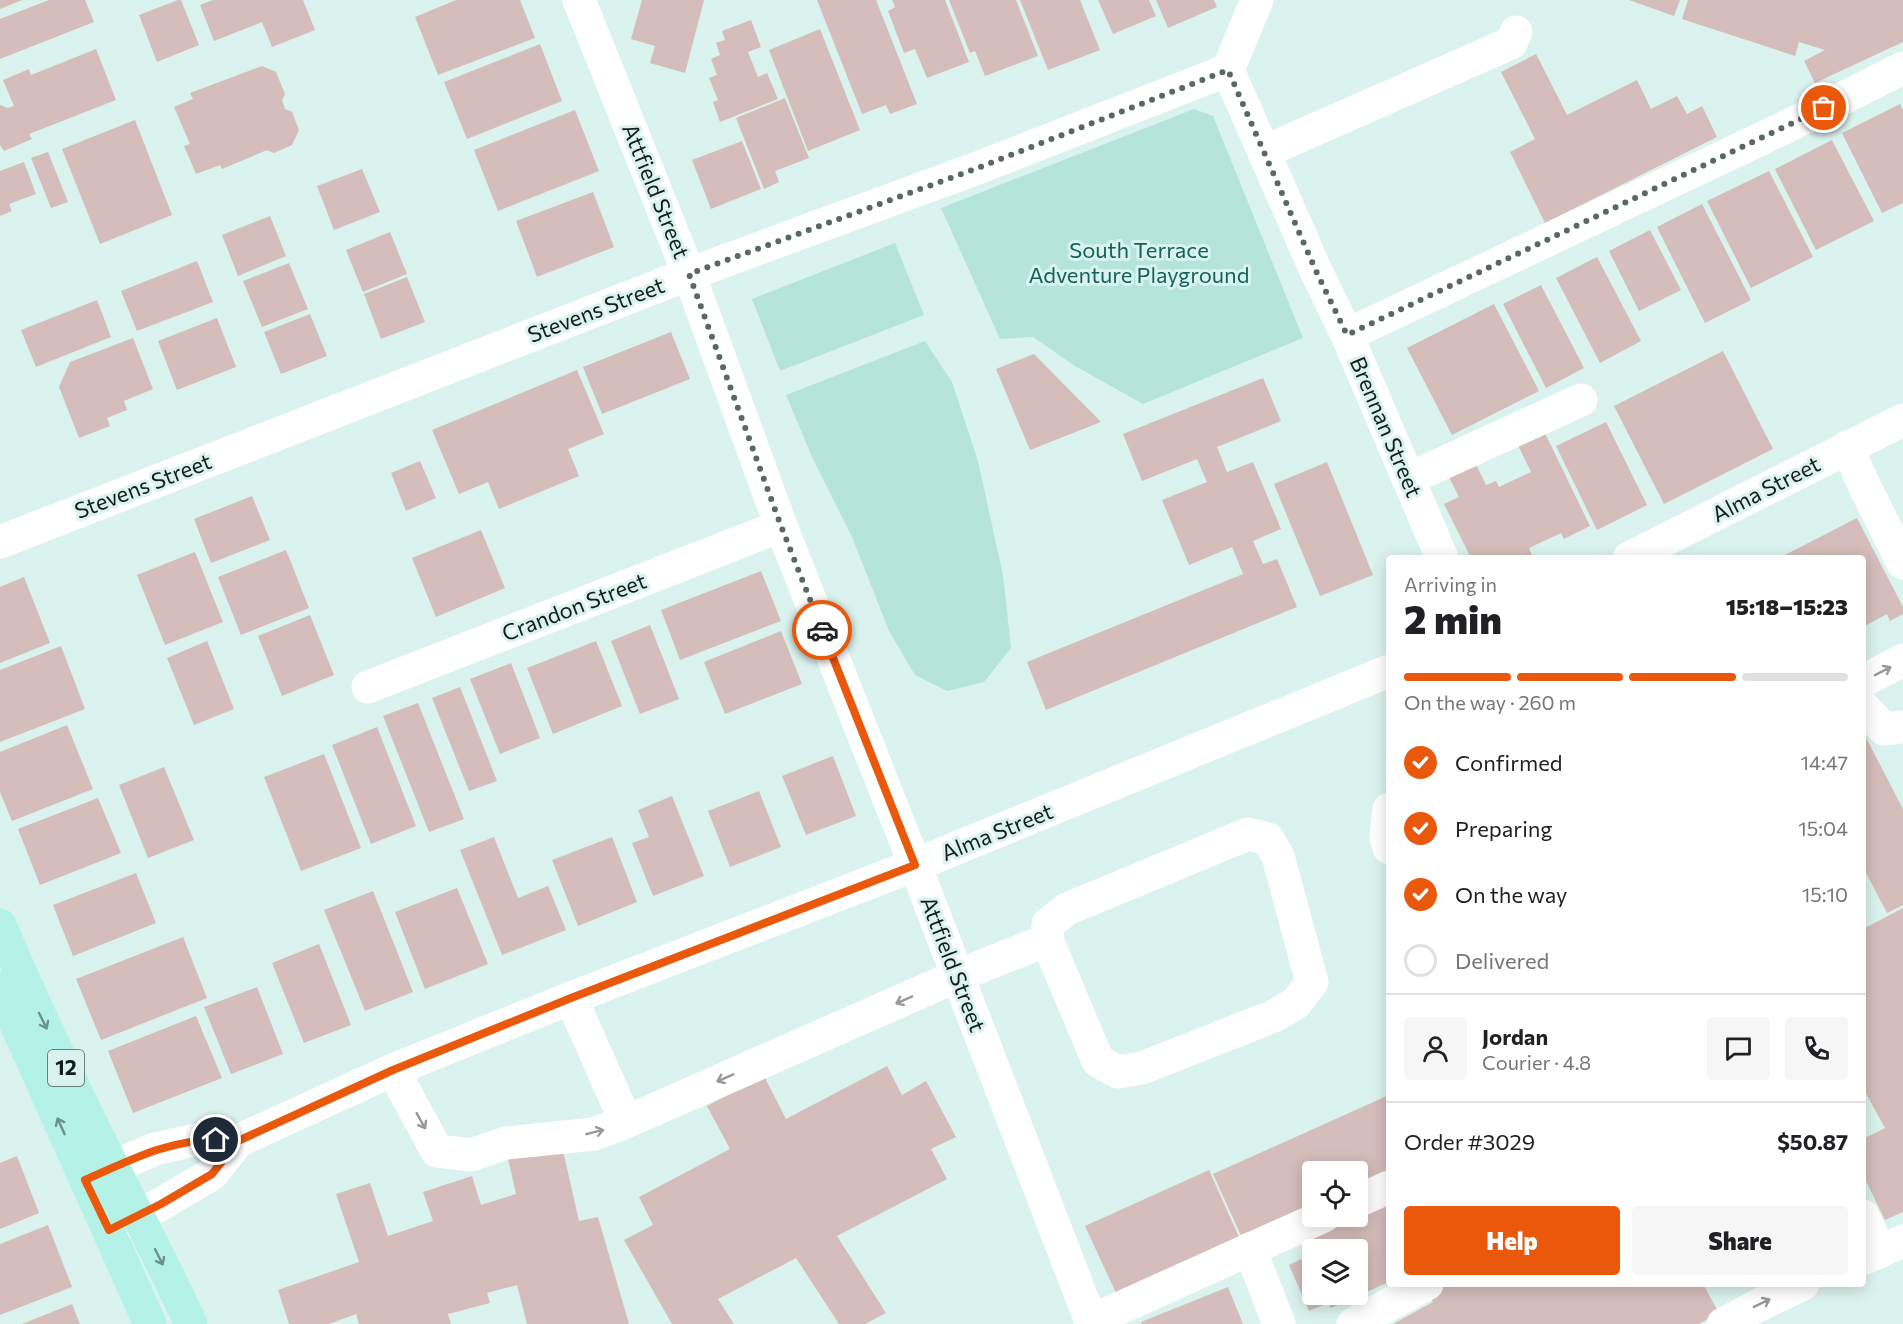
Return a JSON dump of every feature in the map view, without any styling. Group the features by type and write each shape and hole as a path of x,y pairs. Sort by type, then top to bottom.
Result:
{"main road":[{"name":"12","path":"0,925 99,1173 109,1230 150,1324"},
{"name":"12","path":"0,988 99,1173 139,1216 191,1324"}],"street":[{"name":"Attfield Street","path":"579,0 689,274 781,526 915,865 1091,1323"},
{"path":"1228,70 1257,0"},
{"path":"1264,152 1511,43 1516,32"},
{"path":"1347,335 1784,128 1903,68"},
{"name":"Stevens Street","path":"0,542 689,274 975,169 1228,70"},
{"name":"Brennan Street","path":"1228,70 1316,271 1347,335 1441,555"},
{"path":"1408,479 1581,400"},
{"name":"Alma Street","path":"1635,555 1903,420"},
{"path":"1847,447 1903,563"},
{"name":"Crandon Street","path":"368,687 781,526"},
{"path":"1866,679 1903,660"},
{"name":"Alma Street","path":"99,1173 155,1149 195,1140 238,1141 393,1070 571,998 915,865 1386,672"},
{"path":"1866,710 1884,729 1903,727"},
{"path":"1248,834 1268,839 1278,856 1312,981 1296,1003 1274,1016 1142,1068 1118,1072 1098,1061 1047,940 1048,924 1067,909 1248,834"},
{"path":"393,1070 437,1151 471,1155 506,1143 594,1134 957,976 1047,940"},
{"path":"571,998 626,1122"},
{"name":"Alma Street","path":"109,1230 139,1216 212,1174 238,1141"},
{"path":"1368,1196 1386,1188"},
{"path":"1866,1222 1882,1251"},
{"path":"1091,1323 1302,1226"},
{"path":"1250,1250 1279,1324"},
{"path":"1353,1324 1421,1287"},
{"path":"1723,1324 1796,1287"}],"green space":[{"name":"South Terrace Adventure Playground","path":"1194,109 1213,116 1303,338 1143,404 1075,366 1033,337 1000,339 941,208"},
{"path":"895,243 924,315 780,371 752,299"},
{"path":"925,341 952,382 978,461 1003,575 1011,648 984,682 947,691 915,675 889,631 852,537 813,459 786,395"}],"building":[{"path":"0,0 22,0 0,9"},
{"path":"49,0 85,0 94,22 0,59 0,19"},
{"path":"181,0 199,45 157,62 139,15"},
{"path":"213,0 303,0 315,30 272,47 262,22 214,41 200,5"},
{"path":"456,0 520,0 535,38 438,75 415,17"},
{"path":"642,0 704,0 685,73 650,63 655,46 631,39"},
{"path":"817,0 876,0 917,104 890,114 886,105 862,114"},
{"path":"892,0 945,0 969,62 927,78 915,49 904,53 888,11 895,7"},
{"path":"949,0 1016,0 1038,56 985,76 975,51 970,53"},
{"path":"1020,0 1080,0 1100,50 1048,70"},
{"path":"1098,0 1149,0 1156,16 1113,34"},
{"path":"1156,0 1214,0 1217,7 1168,28"},
{"path":"1629,0 1680,0 1674,16"},
{"path":"1688,0 1903,0 1903,42 1815,83 1804,61 1825,50 1799,42 1795,56 1682,19"},
{"path":"751,20 761,47 748,52 758,77 767,73 778,99 720,122 713,102 718,100 709,78 717,75 711,59 720,55 716,43 725,40 722,31"},
{"path":"820,29 860,130 808,151 769,50"},
{"path":"540,44 562,101 467,139 444,82"},
{"path":"96,49 116,100 29,134 32,139 4,151 0,145 0,105 8,108 14,106 3,80 29,69 31,75"},
{"path":"1536,54 1567,115 1637,80 1651,109 1677,96 1687,114 1702,106 1717,137 1545,223 1510,152 1535,139 1501,72"},
{"path":"262,66 276,72 285,94 282,100 285,109 292,112 299,130 292,145 274,153 267,150 222,169 220,165 196,174 184,146 190,144 174,107 193,99 190,93"},
{"path":"785,98 809,158 775,171 779,182 764,189 736,118"},
{"path":"1900,104 1903,110 1903,203 1882,213 1842,133"},
{"path":"575,110 599,171 498,211 474,150"},
{"path":"135,120 172,215 100,244 62,149"},
{"path":"1832,140 1874,221 1816,250 1775,169"},
{"path":"742,141 761,189 711,209 692,160"},
{"path":"48,152 68,202 51,208 31,158"},
{"path":"24,162 36,194 9,204 12,211 0,216 0,171"},
{"path":"362,169 380,212 334,230 317,186"},
{"path":"1769,171 1813,257 1751,288 1707,201"},
{"path":"593,192 614,247 537,277 516,221"},
{"path":"1702,204 1751,300 1705,323 1657,227"},
{"path":"270,216 286,256 238,276 222,235"},
{"path":"1650,230 1681,290 1639,311 1609,251"},
{"path":"390,232 407,274 363,292 346,250"},
{"path":"1597,257 1641,341 1600,363 1556,278"},
{"path":"197,261 213,302 137,331 121,291"},
{"path":"289,263 308,309 262,327 243,281"},
{"path":"407,277 425,322 381,339 364,294"},
{"path":"1541,285 1584,368 1546,388 1503,304"},
{"path":"97,300 111,337 36,367 21,330"},
{"path":"1494,304 1539,391 1452,435 1407,348"},
{"path":"310,314 327,356 281,374 264,332"},
{"path":"217,318 236,367 177,390 158,341"},
{"path":"671,332 690,379 602,414 583,367"},
{"path":"133,338 153,389 124,401 127,410 107,418 110,426 79,438 59,387 70,362"},
{"path":"1723,351 1773,449 1664,504 1614,406"},
{"path":"1034,354 1101,422 1030,450 996,369"},
{"path":"577,370 604,434 568,449 579,476 499,509 488,482 459,494 432,430"},
{"path":"1263,378 1281,421 1217,447 1227,472 1253,462 1281,529 1253,541 1263,564 1277,559 1297,607 1046,710 1027,662 1243,574 1232,547 1189,565 1162,500 1207,482 1197,459 1142,481 1123,434"},
{"path":"1606,422 1647,505 1597,530 1556,446"},
{"path":"1542,427 1590,526 1564,539 1561,533 1529,548 1532,555 1470,555 1444,504 1459,497 1446,471 1473,458 1486,485 1496,481 1499,487 1531,472 1515,439"},
{"path":"420,461 436,498 406,511 391,473"},
{"path":"1327,462 1373,575 1320,596 1274,484"},
{"path":"252,496 270,540 211,563 194,519"},
{"path":"1857,518 1903,607 1903,614 1890,621 1887,614 1866,625 1866,555 1785,555"},
{"path":"481,530 505,588 436,617 412,558"},
{"path":"286,550 309,608 241,635 218,577"},
{"path":"195,552 223,622 165,645 137,575"},
{"path":"761,571 781,621 680,660 661,610"},
{"path":"24,577 50,643 0,663 0,587"},
{"path":"310,615 334,675 282,696 258,636"},
{"path":"650,625 679,699 640,714 611,641"},
{"path":"781,631 802,684 725,714 704,662"},
{"path":"207,641 234,709 194,725 167,658"},
{"path":"596,641 622,706 553,734 527,668"},
{"path":"61,646 85,709 0,742 0,670"},
{"path":"511,663 540,738 500,754 470,679"},
{"path":"460,687 497,781 469,791 432,698"},
{"path":"418,703 464,819 429,832 383,716"},
{"path":"67,725 93,789 12,821 0,792 0,752"},
{"path":"377,727 416,826 371,844 332,745"},
{"path":"1866,738 1903,809 1903,905 1887,913 1866,873"},
{"path":"324,754 361,848 301,871 264,777"},
{"path":"833,756 856,816 806,835 782,776"},
{"path":"164,767 194,840 148,858 119,785"},
{"path":"759,791 781,847 730,867 708,811"},
{"path":"672,796 704,876 653,896 632,843 649,837 638,810"},
{"path":"98,798 121,853 40,885 18,829"},
{"path":"494,837 518,898 548,886 566,930 502,955 460,850"},
{"path":"612,837 637,902 578,926 552,860"},
{"path":"136,873 156,923 73,956 53,905"},
{"path":"457,888 488,964 425,989 395,912"},
{"path":"373,891 413,992 365,1011 324,910"},
{"path":"1903,908 1903,1212 1885,1220 1866,1181 1866,1138 1885,1128 1866,1093 1866,927"},
{"path":"183,937 207,998 101,1040 76,979"},
{"path":"319,944 351,1025 304,1043 272,963"},
{"path":"257,987 283,1054 231,1074 204,1007"},
{"path":"196,1016 222,1078 133,1113 108,1051"},
{"path":"887,1066 902,1095 926,1081 956,1137 931,1149 947,1179 837,1236 886,1313 865,1324 839,1324 796,1258 718,1299 734,1324 672,1324 624,1240 653,1225 639,1197 730,1149 707,1106 764,1076 786,1119"},
{"path":"1386,1096 1386,1173 1368,1181 1368,1161 1302,1161 1302,1211 1242,1238 1213,1174"},
{"path":"561,1142 579,1221 598,1217 629,1324 527,1324 517,1285 487,1293 490,1303 448,1314 451,1324 359,1324 356,1314 329,1324 289,1324 278,1290 359,1262 336,1194 370,1183 388,1236 433,1221 423,1192 472,1176 481,1205 516,1194 507,1154"},
{"path":"17,1156 39,1213 0,1229 0,1163"},
{"path":"1209,1170 1239,1237 1116,1293 1085,1226"},
{"path":"1386,1205 1386,1283 1368,1291 1368,1239 1310,1239 1337,1227 1368,1227 1368,1213"},
{"path":"48,1225 72,1287 0,1315 0,1244"},
{"path":"1302,1259 1302,1295 1289,1265"},
{"path":"1228,1287 1243,1324 1142,1324 1141,1322"},
{"path":"1444,1287 1705,1287 1719,1313 1699,1324 1393,1324 1433,1302 1429,1295"},
{"path":"72,1304 80,1324 22,1324"},
{"path":"1306,1305 1323,1305 1309,1311"}],"way so far":[{"path":"822,630 781,526 689,274 975,169 1228,70 1316,271 1347,335 1824,108"}],"route":[{"path":"216,1140 195,1140 155,1149 85,1180 109,1230 139,1216 212,1174 238,1141 393,1070 571,998 915,865 822,630"}]}
